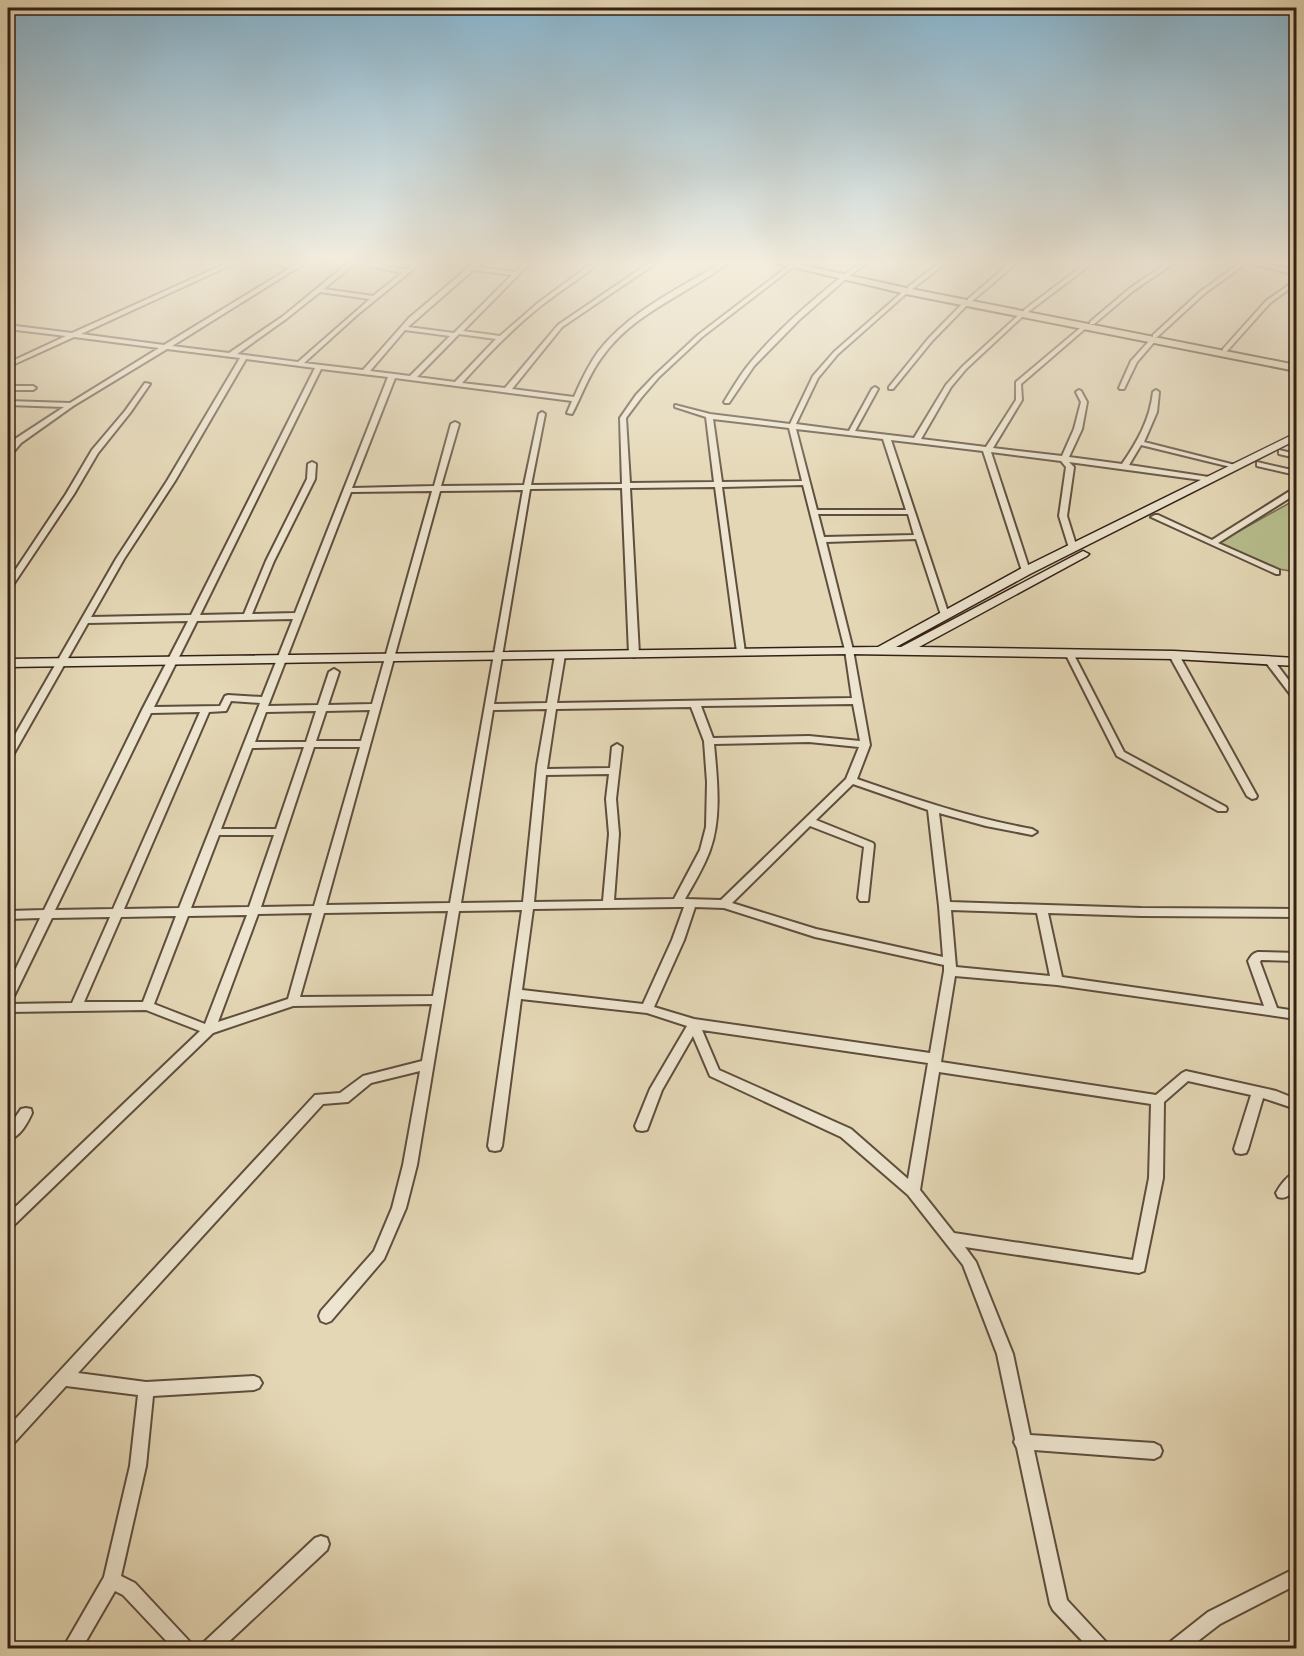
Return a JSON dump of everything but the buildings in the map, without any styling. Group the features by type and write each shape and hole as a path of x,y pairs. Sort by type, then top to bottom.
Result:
{"main road":[{"path":"1165,340 1295,363"},
{"path":"1167,340 1225,350 1239,355"},
{"path":"880,651 1026,571 1296,436"},
{"path":"903,651 1296,444"},
{"path":"8,663 849,650 1174,655 1296,662"}],"street":[{"path":"8,364 60,340"},
{"path":"123,340 576,399"},
{"path":"8,453 18,441 71,405 176,340"},
{"path":"231,355 252,340"},
{"path":"299,364 326,340"},
{"path":"365,372 392,340"},
{"path":"412,378 450,340"},
{"path":"457,384 498,340"},
{"path":"507,390 548,340"},
{"path":"570,413 603,350 612,340"},
{"path":"634,654 623,418 634,400 698,340"},
{"path":"726,402 752,365 776,340"},
{"path":"724,904 851,780 865,745 849,650 792,426 815,376 850,340"},
{"path":"891,388 930,340"},
{"path":"916,441 948,386 994,340"},
{"path":"987,451 1019,400 1018,383 1070,340"},
{"path":"1122,388 1134,361 1152,340"},
{"path":"1225,350 1234,340"},
{"path":"8,755 120,559 171,482 244,357"},
{"path":"8,996 171,661 268,470 295,411 320,366"},
{"path":"147,1006 392,375"},
{"path":"8,586 70,494 95,452 128,412 147,384"},
{"path":"8,388 33,388"},
{"path":"851,433 875,389"},
{"path":"1064,460 1078,429 1084,402 1079,392"},
{"path":"1124,467 1140,443 1156,406 1156,392"},
{"path":"8,403 71,405"},
{"path":"678,406 709,416 1209,479"},
{"path":"326,1316 379,1255 399,1208 410,1165 527,487 542,414"},
{"path":"709,416 741,652"},
{"path":"293,1002 455,424"},
{"path":"886,437 945,615"},
{"path":"8,441 18,441"},
{"path":"1140,443 1235,466"},
{"path":"987,451 1026,571"},
{"path":"1282,452 1296,456"},
{"path":"1064,460 1070,467 1068,497 1063,516 1073,548"},
{"path":"247,616 270,561 311,479 312,464"},
{"path":"1260,464 1296,472"},
{"path":"348,490 805,483"},
{"path":"1212,543 1296,491"},
{"path":"813,512 910,512"},
{"path":"1155,517 1276,572"},
{"path":"820,540 919,537"},
{"path":"86,621 298,616"},
{"path":"1069,653 1120,754 1222,809"},
{"path":"495,1146 517,994 542,772 560,655"},
{"path":"1174,655 1252,796"},
{"path":"1269,660 1296,696"},
{"path":"209,1030 254,910 334,672"},
{"path":"147,710 223,709 228,698 264,704 322,708 377,707"},
{"path":"489,707 857,701"},
{"path":"678,903 705,850 711,827 712,782 708,741 695,704"},
{"path":"76,1007 206,709"},
{"path":"708,741 809,739 865,745"},
{"path":"248,745 366,744"},
{"path":"608,904 614,834 611,799 617,747"},
{"path":"542,772 613,771"},
{"path":"851,780 933,810 997,827 1032,832"},
{"path":"913,1191 949,967 945,906 933,810"},
{"path":"808,821 869,845 864,898"},
{"path":"214,832 281,832"},
{"path":"647,1009 678,940 691,903"},
{"path":"8,915 528,905 724,904 815,933 949,967 1296,1015"},
{"path":"945,906 1296,913"},
{"path":"1042,909 1057,981"},
{"path":"1272,1012 1254,962 1255,958 1258,956 1296,957"},
{"path":"517,994 647,1009 694,1024 1158,1100"},
{"path":"8,1222 209,1030 293,1002 438,1000"},
{"path":"8,1008 147,1006 209,1030"},
{"path":"642,1126 656,1089 694,1024"},
{"path":"694,1024 714,1073 846,1133 913,1191 969,1262 1005,1354 1022,1442 1059,1604 1100,1648"},
{"path":"8,1438 320,1099 343,1098 367,1079 427,1065"},
{"path":"949,1238 1139,1267 1156,1178 1158,1100 1186,1076 1276,1096 1296,1104"},
{"path":"1240,1149 1258,1092"},
{"path":"1276,1096 1296,1111"},
{"path":"8,1135 17,1127 26,1113"},
{"path":"1283,1193 1296,1178"},
{"path":"63,1378 146,1389 254,1383"},
{"path":"72,1648 112,1580 138,1466 146,1389"},
{"path":"1022,1442 1154,1452"},
{"path":"210,1648 321,1544"},
{"path":"1176,1648 1214,1618 1296,1576"},
{"path":"112,1580 129,1589 184,1648"}],"green space":[{"path":"1296,501 1296,572 1273,568 1218,543"}]}
